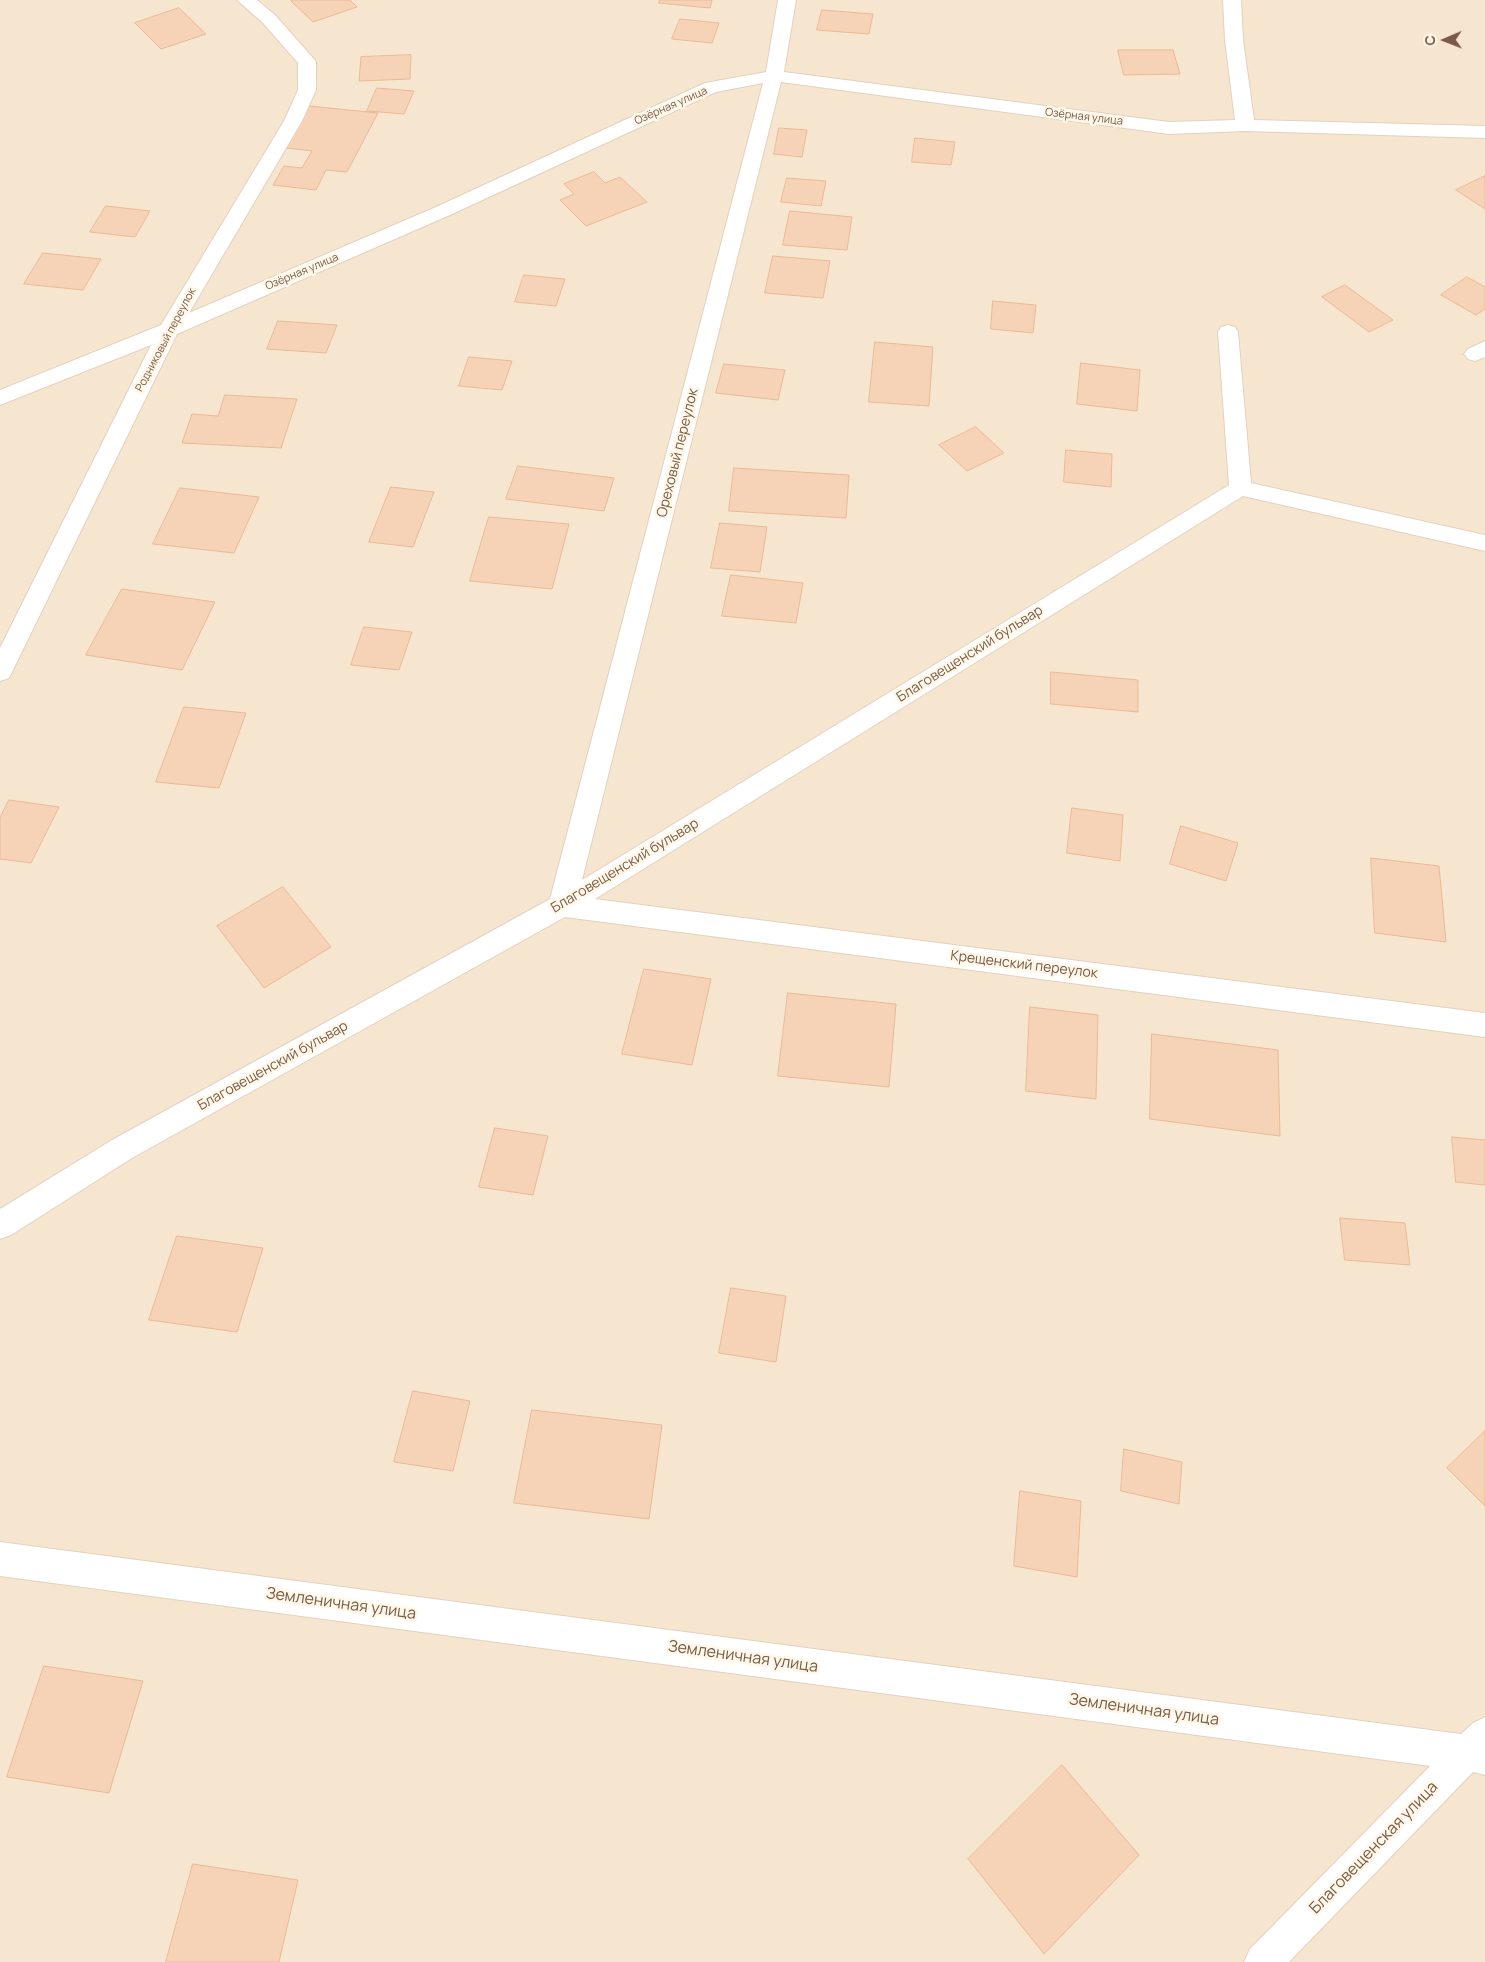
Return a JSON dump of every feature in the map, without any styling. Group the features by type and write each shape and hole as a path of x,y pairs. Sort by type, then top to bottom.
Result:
{"street":[{"name":"Родниковый переулок","path":"0,672 169,330 293,121 307,90 306,62 269,18 246,0"},
{"name":"Ореховый переулок","path":"562,906 774,76 787,0"},
{"path":"1232,0 1234,40 1245,125"},
{"name":"Озёрная улица","path":"0,398 169,330 443,211 711,87 774,76 1169,128 1245,125 1485,132"},
{"path":"1228,332 1240,488 1485,543"},
{"name":"Благовещенский бульвар","path":"0,1225 122,1149 562,906 1240,488"},
{"name":"Крещенский переулок","path":"562,906 1485,1025"},
{"name":"Земленичная улица","path":"0,1559 1479,1748"},
{"name":"Благовещенская улица","path":"1263,1962 1479,1748"}],"shaded area":[{"path":"0,0 1485,0 1485,1962 0,1962"}],"building":[{"path":"350,0 357,7 313,22 291,1"},
{"path":"660,0 712,0 710,8 659,3"},
{"path":"179,8 206,34 161,49 135,23"},
{"path":"822,10 873,14 869,34 817,30"},
{"path":"680,19 719,23 712,43 672,39"},
{"path":"1118,50 1173,50 1180,74 1124,75"},
{"path":"411,55 410,79 359,81 361,57"},
{"path":"377,88 414,91 404,114 367,111"},
{"path":"310,106 378,113 347,172 326,170 316,190 273,185 284,166 302,168 312,151 286,148"},
{"path":"779,128 807,130 802,157 774,154"},
{"path":"915,138 955,142 951,165 912,162"},
{"path":"594,172 605,183 620,177 647,202 586,226 560,200 574,194 564,184"},
{"path":"1485,176 1485,209 1456,190"},
{"path":"787,178 826,181 821,206 781,202"},
{"path":"106,206 150,211 135,237 90,232"},
{"path":"790,211 852,217 847,250 783,245"},
{"path":"43,253 101,259 83,290 24,284"},
{"path":"773,256 830,261 823,298 765,293"},
{"path":"524,275 565,279 556,306 515,302"},
{"path":"1467,277 1485,287 1485,309 1476,315 1441,295"},
{"path":"1345,285 1393,320 1369,332 1322,297"},
{"path":"993,301 1036,305 1033,333 991,329"},
{"path":"278,321 337,325 326,353 267,349"},
{"path":"875,342 933,347 929,406 869,402"},
{"path":"469,357 512,361 502,390 459,386"},
{"path":"1081,363 1140,370 1137,411 1077,404"},
{"path":"724,364 785,370 778,400 716,393"},
{"path":"225,395 297,399 281,448 182,443 192,414 218,416"},
{"path":"976,427 1004,453 967,471 939,445"},
{"path":"1066,450 1112,454 1111,487 1064,482"},
{"path":"518,466 614,478 604,511 506,499"},
{"path":"734,468 849,475 846,518 729,511"},
{"path":"391,487 434,492 413,547 369,542"},
{"path":"180,488 259,497 234,553 153,544"},
{"path":"489,517 569,524 552,589 470,581"},
{"path":"720,523 767,527 760,572 711,568"},
{"path":"731,575 803,583 796,623 722,616"},
{"path":"122,589 215,602 182,670 86,655"},
{"path":"364,627 412,632 399,670 351,665"},
{"path":"1051,672 1138,680 1138,712 1051,704"},
{"path":"184,707 246,713 219,788 156,782"},
{"path":"9,800 59,807 31,863 0,859 0,818"},
{"path":"1072,808 1123,815 1120,861 1067,853"},
{"path":"1181,826 1238,843 1226,881 1170,864"},
{"path":"1371,858 1439,866 1446,942 1375,933"},
{"path":"283,887 331,947 264,988 217,926"},
{"path":"644,969 711,979 692,1065 622,1054"},
{"path":"788,993 896,1004 889,1087 778,1076"},
{"path":"1030,1007 1098,1015 1096,1099 1026,1091"},
{"path":"1152,1034 1278,1050 1280,1136 1150,1119"},
{"path":"495,1128 548,1136 533,1195 479,1187"},
{"path":"1452,1137 1485,1140 1485,1185 1456,1182"},
{"path":"1340,1218 1405,1223 1410,1265 1345,1260"},
{"path":"177,1236 263,1248 237,1332 149,1320"},
{"path":"731,1288 786,1296 776,1362 719,1353"},
{"path":"413,1391 470,1401 453,1471 394,1462"},
{"path":"532,1410 662,1425 649,1519 514,1503"},
{"path":"1485,1431 1485,1506 1447,1468"},
{"path":"1124,1449 1182,1462 1179,1504 1121,1491"},
{"path":"1020,1491 1081,1501 1077,1577 1014,1566"},
{"path":"44,1666 143,1681 109,1793 7,1777"},
{"path":"1062,1765 1139,1855 1044,1954 968,1859"},
{"path":"193,1864 298,1880 279,1962 166,1962"}]}
